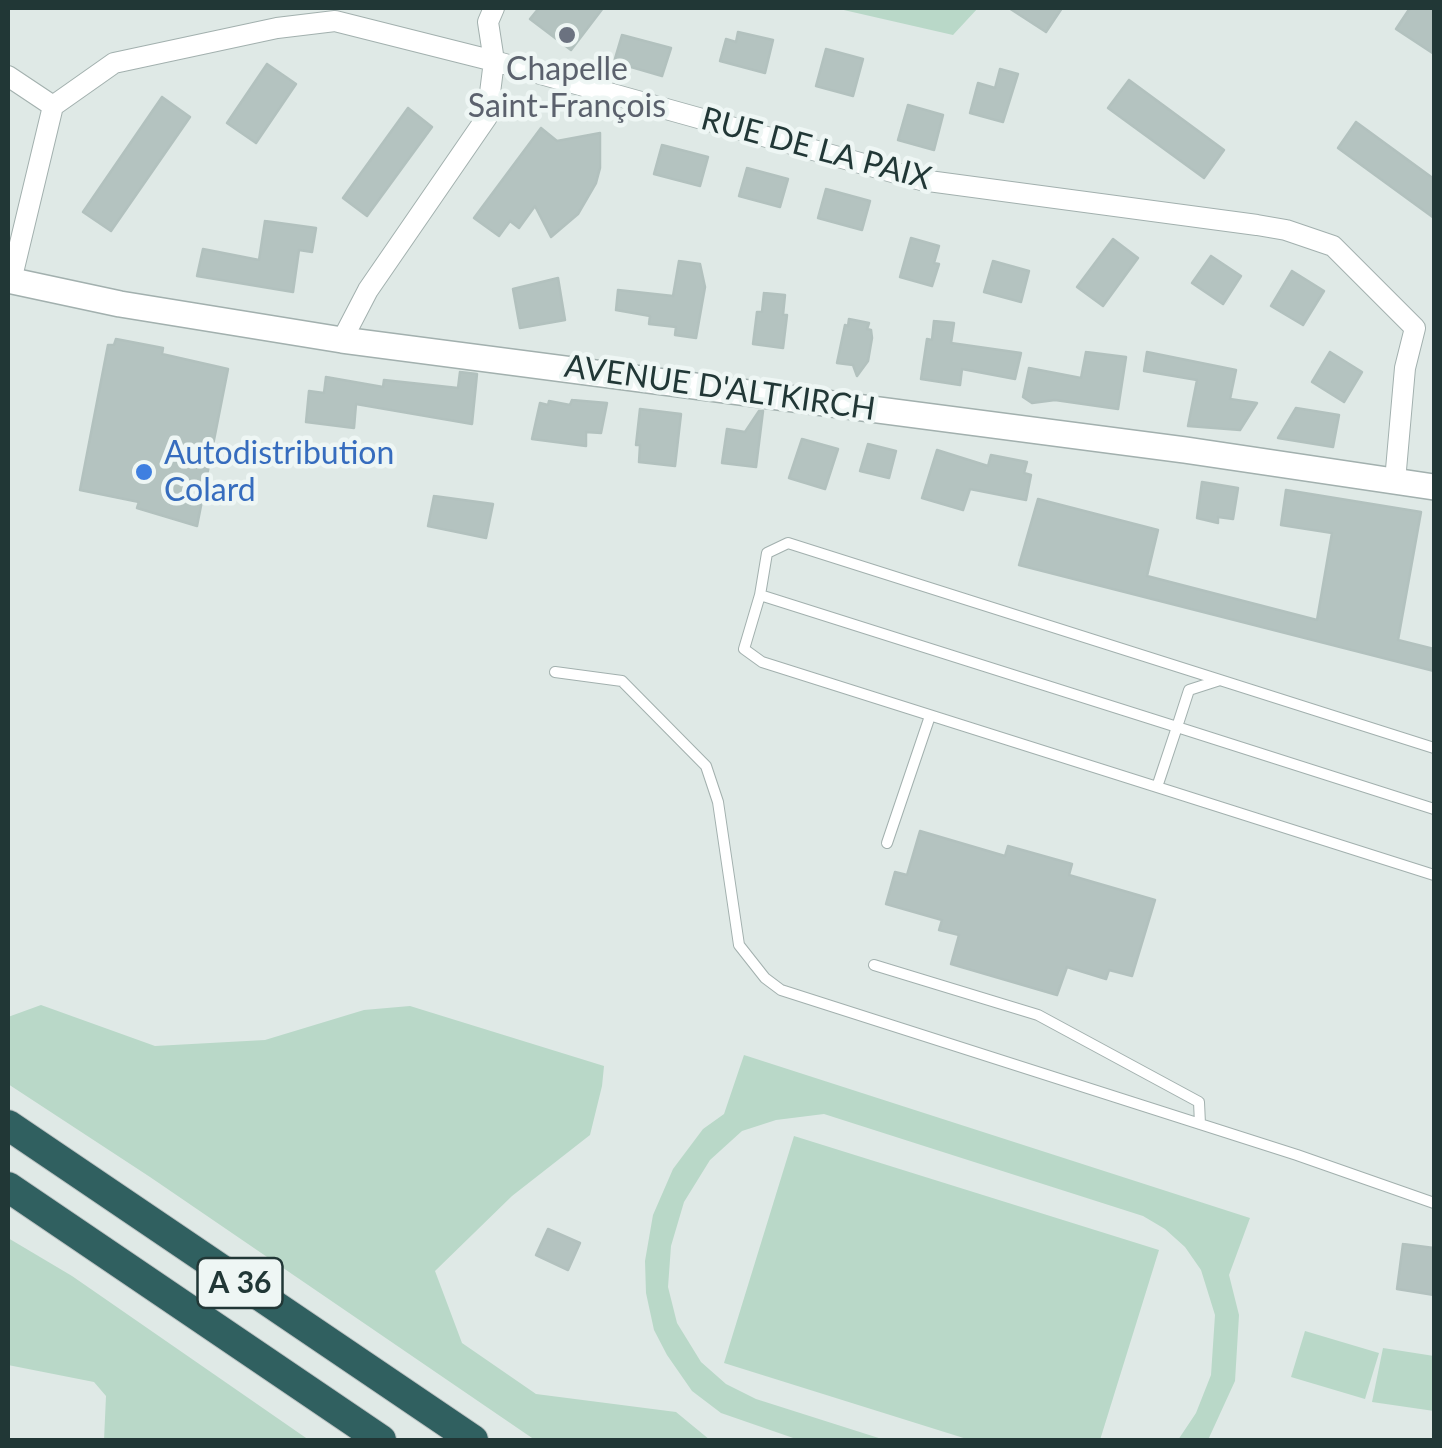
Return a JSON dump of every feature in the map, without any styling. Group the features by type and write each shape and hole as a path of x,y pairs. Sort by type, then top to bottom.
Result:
{"highway":[{"name":"A 36","path":"8,1125 473,1440"},
{"name":"A 36","path":"8,1187 382,1440"}],"street":[{"path":"342,340 368,290 487,117 494,61 488,22 494,8"},
{"name":"RUE DE LA PAIX","path":"53,106 114,63 277,28 335,21 494,61 921,180 1286,230 1333,246 1425,325 1406,368 1395,481"},
{"path":"8,76 53,106 9,280"},
{"name":"AVENUE D'ALTKIRCH","path":"9,280 120,304 342,340 1434,486"}],"lane":[{"path":"1434,748 788,543 767,554 744,649 762,662 1434,875"},
{"path":"760,595 1434,809"},
{"path":"555,672 622,681 706,766 718,802 739,944 764,978 782,990 1434,1203"},
{"path":"1157,786 1189,690 1220,680"},
{"path":"888,843 930,716"},
{"path":"874,964 1038,1015 1199,1102 1200,1124"}],"green space":[{"path":"835,8 978,8 953,35"},
{"path":"41,1005 155,1046 265,1040 364,1010 410,1006 604,1066 590,1135 512,1196 435,1271 462,1343 536,1394 676,1412 710,1440 535,1440 8,1084 8,1017"},
{"path":"744,1055 1250,1218 1229,1275 1239,1315 1235,1381 1208,1440 1178,1440 1196,1413 1211,1375 1215,1315 1201,1270 1185,1247 1165,1229 1143,1216 824,1114 776,1120 742,1131 710,1160 684,1202 671,1246 668,1287 677,1323 701,1362 726,1384 756,1399 885,1440 799,1440 721,1413 692,1391 654,1330 646,1293 645,1261 653,1215 673,1169 703,1129 724,1114"},
{"path":"794,1136 1159,1250 1100,1440 970,1440 724,1363"},
{"path":"8,1238 72,1276 309,1440 104,1440 106,1396 94,1382 8,1365"},
{"path":"1305,1331 1379,1353 1365,1399 1291,1377"},
{"path":"1383,1348 1434,1356 1434,1411 1372,1402"}],"building":[{"name":"Chapelle Saint-François","path":"539,8 603,8 571,50 530,19"},
{"path":"1009,8 1062,8 1046,32"},
{"path":"1410,8 1434,8 1434,54 1396,29"},
{"path":"738,32 773,40 765,73 720,61 726,39 736,42"},
{"path":"622,35 671,48 662,76 614,62"},
{"path":"826,49 863,59 853,96 816,86"},
{"path":"267,64 296,84 256,143 227,123"},
{"path":"1000,69 1018,74 1003,122 970,113 978,83 995,88"},
{"path":"1129,80 1224,150 1204,178 1108,108"},
{"path":"162,97 190,117 111,231 83,212"},
{"path":"908,105 943,115 934,150 898,140"},
{"path":"408,108 432,127 367,216 343,198"},
{"path":"1356,122 1434,179 1434,218 1338,148"},
{"path":"541,128 557,141 600,133 596,183 578,214 551,237 535,206 519,228 510,221 499,236 474,218"},
{"path":"662,145 708,157 700,186 654,174"},
{"path":"747,168 788,179 780,207 739,196"},
{"path":"826,189 870,201 862,230 818,218"},
{"path":"265,221 316,228 312,252 299,250 293,292 197,276 203,249 259,260"},
{"path":"911,238 939,246 934,263 939,264 932,286 900,277"},
{"path":"1113,239 1138,258 1103,306 1077,287"},
{"path":"1211,256 1241,276 1223,304 1192,283"},
{"path":"679,261 700,264 705,287 696,338 675,335 676,327 649,324 650,316 616,310 618,290 673,296"},
{"path":"993,261 1029,271 1021,302 984,292"},
{"path":"1292,271 1324,291 1303,325 1271,306"},
{"path":"558,278 565,320 520,328 513,289"},
{"path":"764,293 785,295 783,348 753,344"},
{"path":"849,319 869,323 867,329 871,330 868,361 857,376 853,365 837,363"},
{"path":"934,321 954,323 951,343 1021,353 1015,379 962,369 960,385 921,379"},
{"path":"116,339 163,348 162,354 228,369 197,526 137,508 139,502 80,490 108,345 114,345"},
{"path":"1086,352 1126,357 1118,409 1055,400 1032,403 1023,397 1029,368 1081,378"},
{"path":"1147,352 1236,370 1230,399 1257,403 1240,430 1188,426 1197,380 1144,371"},
{"path":"1330,352 1362,372 1344,402 1312,382"},
{"path":"460,372 477,374 472,424 356,404 354,428 306,422 309,391 324,393 326,377 383,387 384,380 458,388"},
{"path":"572,400 607,403 601,433 586,432 586,446 532,439 540,403 570,405"},
{"path":"1296,408 1339,415 1333,447 1278,438"},
{"path":"640,409 681,414 675,466 639,462 640,445 636,445"},
{"path":"759,411 763,411 756,467 722,463 727,429 745,432"},
{"path":"802,439 838,449 825,489 789,478"},
{"path":"868,444 896,451 889,478 860,471"},
{"path":"937,450 988,466 991,455 1027,462 1024,473 1031,475 1026,500 970,489 963,510 922,498"},
{"path":"1202,482 1238,488 1233,519 1218,517 1218,523 1197,518"},
{"path":"1286,490 1421,512 1398,640 1434,649 1434,671 1019,565 1038,499 1158,530 1147,576 1317,620 1332,533 1281,525"},
{"path":"434,496 493,504 486,538 428,526"},
{"path":"920,831 1005,856 1008,846 1072,864 1069,875 1155,900 1132,976 1109,970 1106,979 1067,967 1057,995 951,964 959,935 939,930 942,920 886,904 895,872 907,875"},
{"path":"548,1229 580,1243 568,1270 536,1255"},
{"path":"1403,1244 1434,1248 1434,1295 1397,1289"}],"place":[{"name":"Chapelle Saint-François","path":"567,35"},
{"name":"Autodistribution Colard","path":"144,472"}]}
